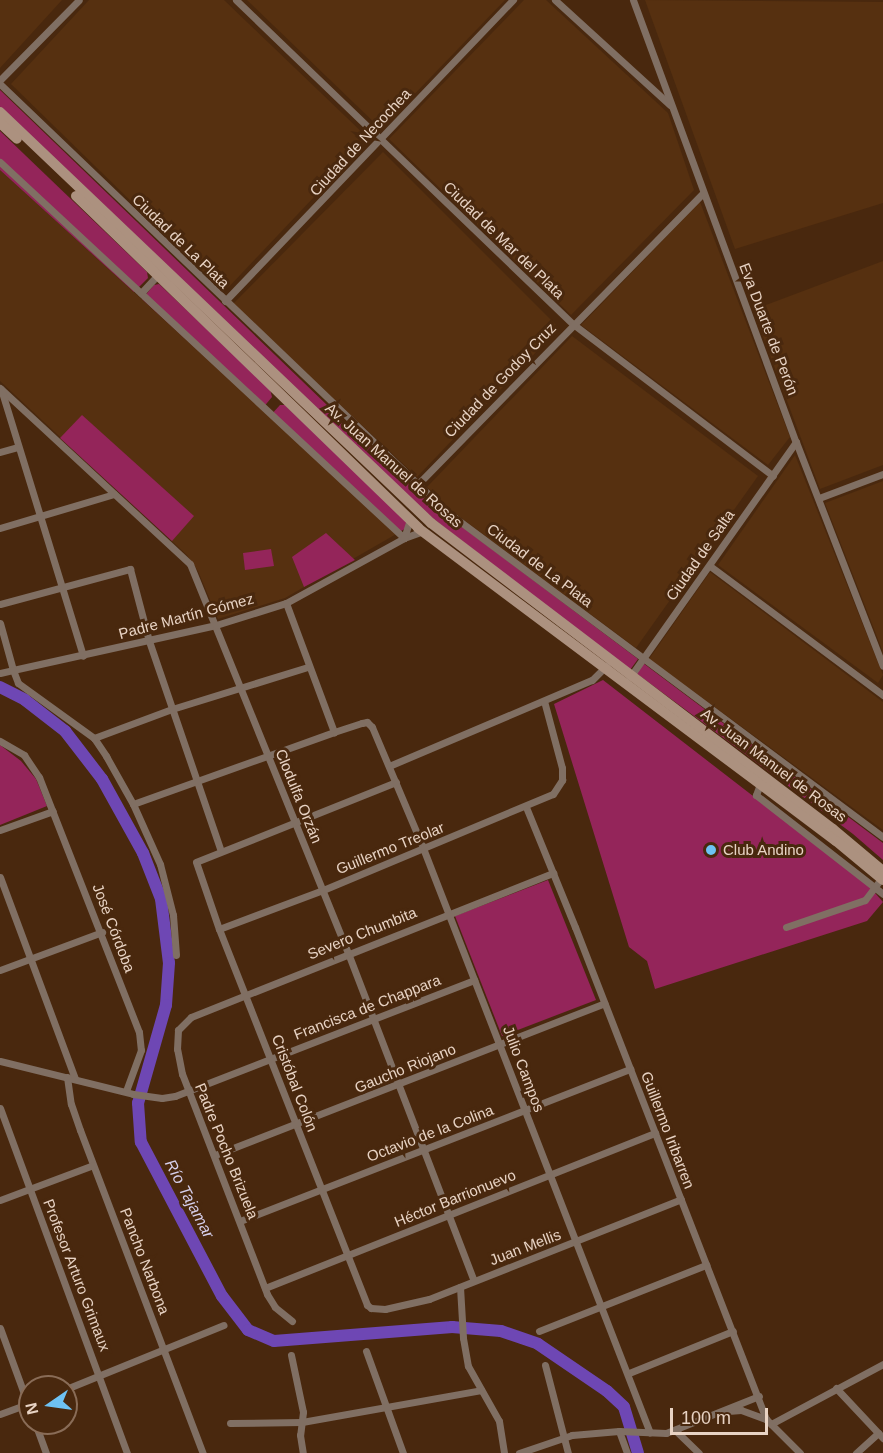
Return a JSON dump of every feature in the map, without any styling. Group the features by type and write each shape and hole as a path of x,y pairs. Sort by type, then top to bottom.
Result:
{"main road":[{"name":"Av. Juan Manuel de Rosas","path":"0,112 430,523 611,659 629,679 881,879"},
{"name":"Av. Juan Manuel de Rosas","path":"0,123 410,520 604,669 629,679 833,829 881,879"}],"street":[{"path":"0,82 78,0"},
{"name":"Ciudad de Mar del Plata","path":"236,0 573,324 773,476"},
{"name":"Ciudad de Necochea","path":"225,301 513,0"},
{"path":"555,0 672,107"},
{"name":"Eva Duarte de Perón","path":"633,0 796,442 883,666"},
{"name":"Ciudad de La Plata","path":"0,82 446,512 883,837"},
{"path":"0,162 404,538 410,520"},
{"name":"Ciudad de Godoy Cruz","path":"418,484 703,193"},
{"path":"141,293 158,275"},
{"path":"0,389 83,656"},
{"name":"Clodulfa Orzán","path":"0,389 190,564 348,953 474,1281"},
{"name":"Ciudad de Salta","path":"629,679 796,442"},
{"path":"0,452 17,447"},
{"path":"819,498 883,474"},
{"path":"0,528 114,494"},
{"name":"Padre Martín Gómez","path":"13,670 216,625 286,603 404,538 423,531"},
{"path":"710,566 883,695"},
{"path":"0,604 130,569 149,640 221,851 396,782"},
{"path":"134,804 334,732 286,603"},
{"path":"0,623 18,683 94,738 134,804 168,892 176,955"},
{"path":"389,766 592,680 611,659"},
{"path":"94,738 172,709 308,667"},
{"path":"0,674 13,670"},
{"name":"Guillermo Treolar","path":"219,929 322,890 553,794 562,780 562,768 544,701"},
{"name":"Julio Campos","path":"334,732 367,722 372,727 423,848 629,1373 650,1433"},
{"name":"José Córdoba","path":"0,741 24,755 39,777 102,932 142,1042 129,1093"},
{"name":"Guillermo Iribarren","path":"526,807 769,1422 800,1453"},
{"path":"0,830 53,811"},
{"name":"Cristóbal Colón","path":"221,851 196,861 219,929 367,1305 376,1309"},
{"name":"Severo Chumbita","path":"183,1023 246,994 553,873"},
{"name":"Pancho Narbona","path":"0,877 32,958 71,1078 71,1104 203,1453"},
{"path":"881,879 883,894"},
{"path":"786,927 865,900 881,879"},
{"path":"0,970 102,932"},
{"name":"Francisca de Chappara","path":"0,1061 129,1093 162,1098 188,1091 474,980"},
{"name":"Gaucho Riojano","path":"215,1155 604,1003"},
{"name":"Padre Pocho Brizuela","path":"183,1023 178,1030 177,1049 188,1091 215,1155 265,1288 275,1307 292,1321"},
{"name":"Octavio de la Colina","path":"240,1221 630,1069"},
{"name":"Profesor Arturo Grimaux","path":"0,1108 127,1453"},
{"name":"Héctor Barrionuevo","path":"265,1288 655,1133"},
{"path":"0,1200 93,1165"},
{"name":"Juan Mellis","path":"376,1309 429,1299 681,1199"},
{"path":"539,1331 706,1265"},
{"path":"460,1287 463,1338 468,1366 499,1421 504,1453"},
{"path":"78,1384 224,1325"},
{"path":"0,1328 18,1376"},
{"path":"629,1373 733,1330"},
{"path":"366,1351 403,1453"},
{"path":"291,1355 303,1412 300,1435 303,1453"},
{"path":"720,1412 741,1410 769,1422 883,1364"},
{"path":"545,1365 568,1453"},
{"path":"836,1388 880,1436 856,1453"},
{"path":"230,1423 302,1422 481,1390"},
{"path":"519,1453 564,1437 619,1431 650,1433 675,1430 759,1396"},
{"path":"0,1414 18,1409"},
{"path":"675,1430 699,1453"},
{"path":"619,1431 627,1453"},
{"path":"39,1435 45,1453"}],"shaded area":[{"path":"0,0 62,0 0,68"},
{"path":"89,0 224,0 369,139 224,292 11,84"},
{"path":"247,0 505,0 381,129"},
{"path":"524,0 546,0 668,113 694,190 571,315 389,139"},
{"path":"645,0 883,2 883,203 735,249"},
{"path":"0,90 408,483 445,514 638,659 630,670 426,513 0,107"},
{"path":"0,131 147,272 148,278 134,292 0,170"},
{"path":"383,152 559,328 417,477 233,304"},
{"path":"0,170 398,533 285,598 218,619 198,571 187,555 0,381"},
{"path":"700,202 790,437 768,465 581,325"},
{"path":"883,261 883,465 820,489 753,310"},
{"path":"159,284 270,389 272,397 262,409 142,299 154,285"},
{"path":"572,336 758,476 636,648 452,511 427,487"},
{"path":"280,405 285,405 407,521 406,528 398,533 270,416"},
{"path":"82,415 194,516 172,541 60,438"},
{"path":"795,455 883,675 878,683 718,565"},
{"path":"883,481 883,652 825,503"},
{"path":"326,533 355,560 304,587 292,557"},
{"path":"271,549 274,566 245,570 243,553"},
{"path":"710,572 883,702 883,830 649,659"},
{"path":"643,663 883,843 883,860 853,834 636,673"},
{"name":"Club Andino","path":"603,680 868,885 883,902 867,921 655,989 647,961 629,947 554,704"},
{"path":"0,745 21,761 36,779 47,806 0,825"},
{"path":"548,880 596,1000 502,1036 455,916"}],"waterway":[{"name":"Río Tajamar","path":"0,687 25,700 65,731 102,779 143,853 161,899 169,963 166,1005 138,1103 141,1142 222,1296 248,1330 274,1341 452,1327 501,1331 538,1344 607,1391 624,1407 638,1453"}],"place":[{"name":"Club Andino","path":"711,850"}]}
